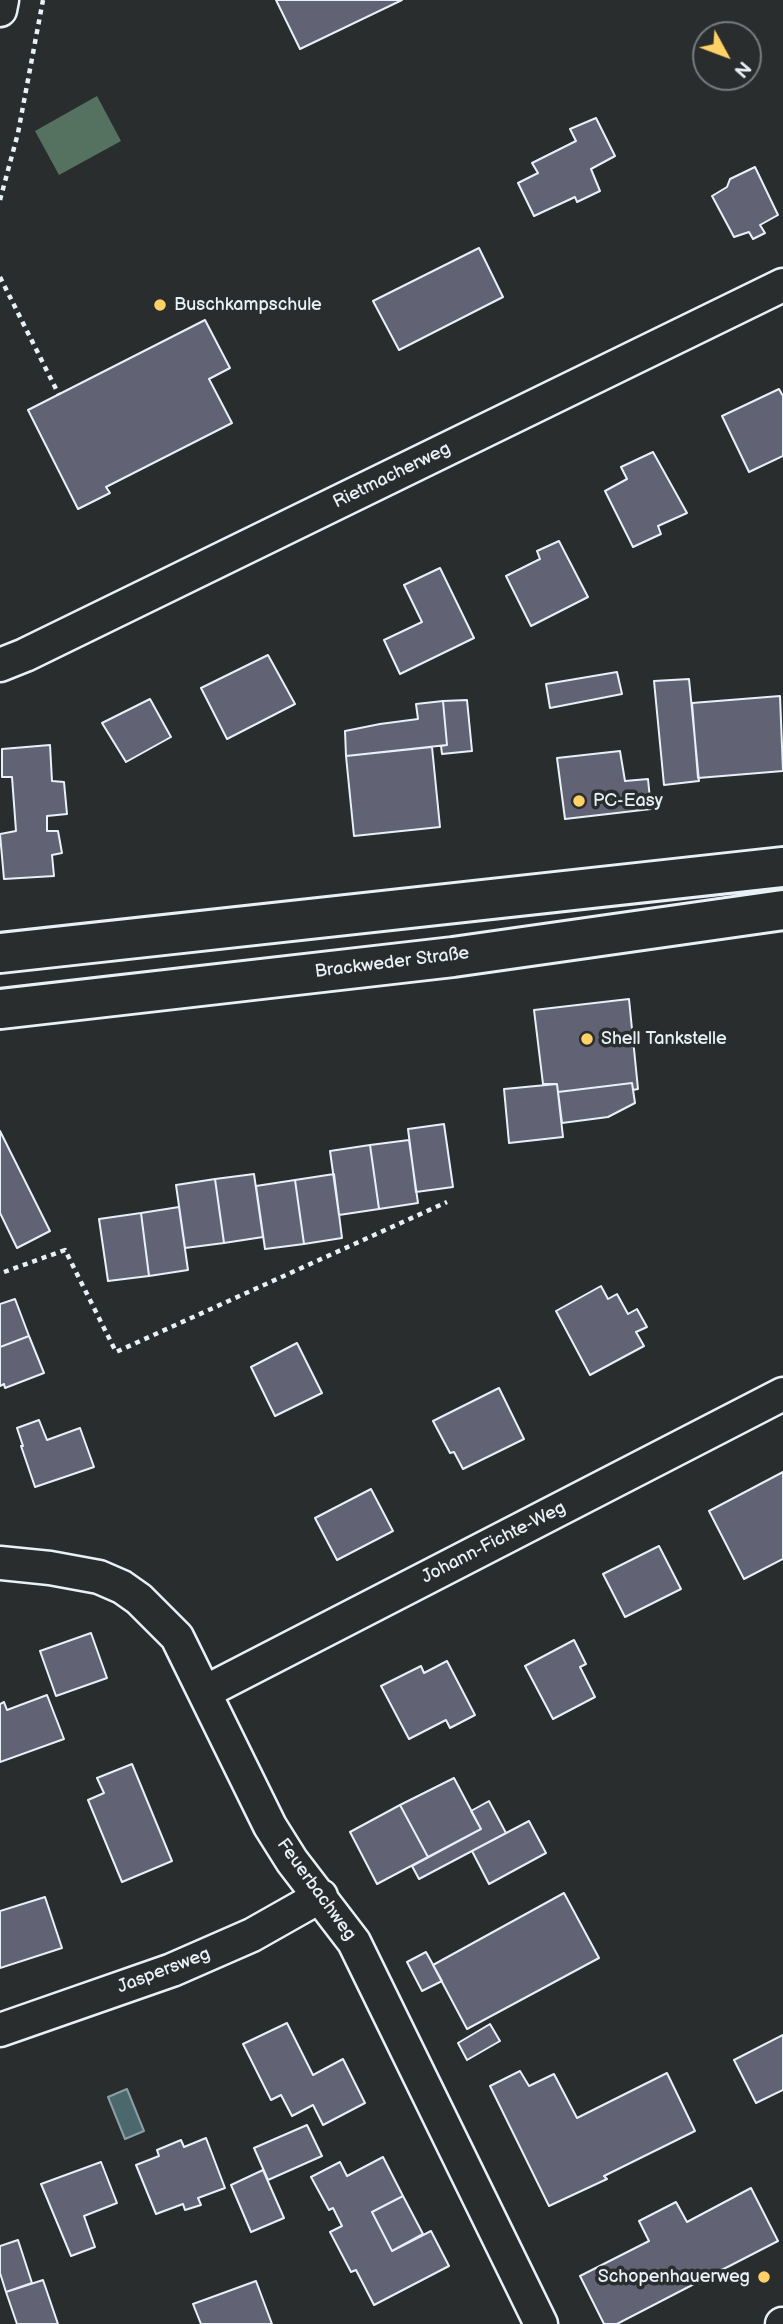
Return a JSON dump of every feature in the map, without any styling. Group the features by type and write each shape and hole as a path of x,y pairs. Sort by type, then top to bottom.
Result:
{"main road":[{"path":"0,953 783,867"},
{"name":"Brackweder Straße","path":"0,1009 453,957 783,910"}],"street":[{"path":"0,10 2,0"},
{"name":"Rietmacherweg","path":"0,665 783,285"},
{"name":"Johann-Fichte-Weg","path":"205,1692 783,1394"},
{"name":"Feuerbachweg","path":"0,1563 99,1577 121,1587 139,1600 177,1637 270,1826 292,1861 354,1942 541,2324"},
{"name":"Jaspersweg","path":"0,2030 172,1970 252,1934 321,1896"}],"path":[{"path":"0,200 18,133 43,0"},
{"path":"0,277 59,395"},
{"path":"4,1272 65,1250 116,1352 447,1202"}],"green space":[{"path":"97,96 121,141 59,175 35,131"}],"water":[{"path":"127,2089 144,2131 125,2139 108,2097"}],"building":[{"path":"276,0 402,0 300,49"},
{"path":"596,118 615,156 591,169 600,191 577,202 575,197 534,216 518,183 538,173 532,163 576,141 570,129"},
{"path":"755,167 778,215 760,225 765,233 753,239 749,232 734,237 712,196 727,187 730,179"},
{"path":"479,248 503,297 399,350 373,301"},
{"path":"205,320 230,368 209,379 232,423 106,487 110,493 78,509 28,410"},
{"path":"779,389 783,396 783,456 749,472 722,416"},
{"path":"653,452 687,513 658,526 661,534 633,547 605,491 627,479 621,467"},
{"path":"559,541 588,597 531,626 506,576 540,559 537,551"},
{"path":"440,568 474,638 400,674 384,640 422,622 404,585"},
{"path":"268,655 295,704 227,739 201,688"},
{"path":"617,672 622,694 550,708 546,684"},
{"path":"689,679 699,781 664,785 654,681"},
{"path":"780,696 783,771 698,778 692,703"},
{"path":"150,699 171,737 126,762 102,723"},
{"path":"467,700 472,751 442,754 441,746 447,745 443,701"},
{"path":"443,701 447,745 346,756 345,731 418,719 416,704"},
{"path":"50,745 52,781 64,782 67,814 47,816 47,831 58,831 62,853 52,855 54,876 4,879 0,834 16,831 12,777 2,777 2,749"},
{"path":"432,747 440,827 354,836 346,756"},
{"path":"620,751 625,781 648,779 651,809 565,819 557,758"},
{"path":"629,999 638,1089 633,1090 632,1083 558,1092 557,1084 543,1084 534,1010"},
{"path":"632,1083 635,1103 608,1117 562,1123 558,1092"},
{"path":"557,1084 563,1137 509,1143 504,1089"},
{"path":"444,1124 453,1187 416,1192 408,1129"},
{"path":"0,1131 50,1231 17,1248 0,1213"},
{"path":"409,1140 418,1203 379,1209 370,1145"},
{"path":"370,1145 379,1209 339,1215 330,1151"},
{"path":"254,1174 263,1237 224,1243 215,1179"},
{"path":"334,1174 342,1238 304,1244 295,1180"},
{"path":"215,1179 224,1243 185,1248 176,1185"},
{"path":"295,1180 304,1244 265,1249 256,1186"},
{"path":"179,1207 188,1270 149,1276 141,1213"},
{"path":"141,1213 149,1276 108,1281 99,1219"},
{"path":"601,1286 608,1299 617,1294 628,1314 637,1309 647,1327 636,1332 644,1346 590,1375 556,1311"},
{"path":"15,1299 29,1336 0,1347 0,1304"},
{"path":"29,1336 44,1373 5,1388 4,1384 0,1386 0,1347"},
{"path":"297,1343 322,1393 275,1416 251,1367"},
{"path":"499,1388 524,1439 463,1469 454,1452 450,1453 433,1421"},
{"path":"39,1420 47,1440 80,1428 94,1467 35,1487 17,1428"},
{"path":"783,1472 783,1559 744,1579 709,1511"},
{"path":"371,1489 393,1531 337,1560 315,1518"},
{"path":"659,1546 681,1589 625,1617 603,1574"},
{"path":"91,1633 107,1678 56,1696 40,1651"},
{"path":"574,1640 586,1664 580,1667 595,1697 553,1719 525,1666"},
{"path":"447,1661 475,1715 450,1728 446,1720 409,1739 381,1686 421,1666 424,1673"},
{"path":"47,1695 64,1739 0,1762 0,1704 4,1702 7,1710"},
{"path":"132,1764 172,1861 122,1882 88,1800 104,1793 97,1778"},
{"path":"454,1778 481,1829 428,1857 400,1805"},
{"path":"489,1801 506,1833 419,1879 412,1866 481,1829 471,1811"},
{"path":"400,1805 428,1857 377,1884 350,1832"},
{"path":"529,1821 546,1853 489,1884 472,1851"},
{"path":"564,1893 599,1958 467,2029 433,1965"},
{"path":"45,1897 62,1948 0,1968 0,1911"},
{"path":"426,1952 442,1981 422,1991 407,1962"},
{"path":"287,2023 313,2075 343,2059 365,2103 323,2125 313,2105 292,2116 281,2095 271,2100 243,2044"},
{"path":"490,2024 500,2041 467,2060 458,2043"},
{"path":"783,2035 783,2090 756,2103 734,2060"},
{"path":"520,2071 529,2086 554,2074 577,2118 667,2073 695,2131 604,2176 607,2179 549,2206 490,2086"},
{"path":"307,2125 322,2156 268,2180 254,2148"},
{"path":"206,2138 225,2188 198,2198 201,2205 185,2210 183,2204 156,2214 136,2165 159,2156 157,2150 181,2140 184,2147"},
{"path":"383,2157 403,2196 372,2212 392,2251 431,2231 449,2266 374,2305 356,2270 351,2272 330,2232 342,2226 333,2208 329,2210 311,2177 340,2162 347,2176"},
{"path":"101,2162 117,2203 84,2216 95,2247 71,2256 41,2184"},
{"path":"263,2170 284,2218 251,2232 231,2185"},
{"path":"751,2188 778,2241 617,2324 604,2324 580,2276 649,2241 639,2221 676,2202 687,2222"},
{"path":"403,2196 423,2234 392,2251 372,2212"},
{"path":"18,2240 32,2283 6,2292 0,2273 0,2246"},
{"path":"43,2280 58,2324 17,2324 6,2292"},
{"path":"256,2281 272,2324 201,2324 193,2304"}],"place":[{"name":"Buschkampschule","path":"160,305"},
{"name":"PC-Easy","path":"579,801"},
{"name":"Shell Tankstelle","path":"587,1039"},
{"name":"Schopenhauerweg","path":"764,2277"}]}
